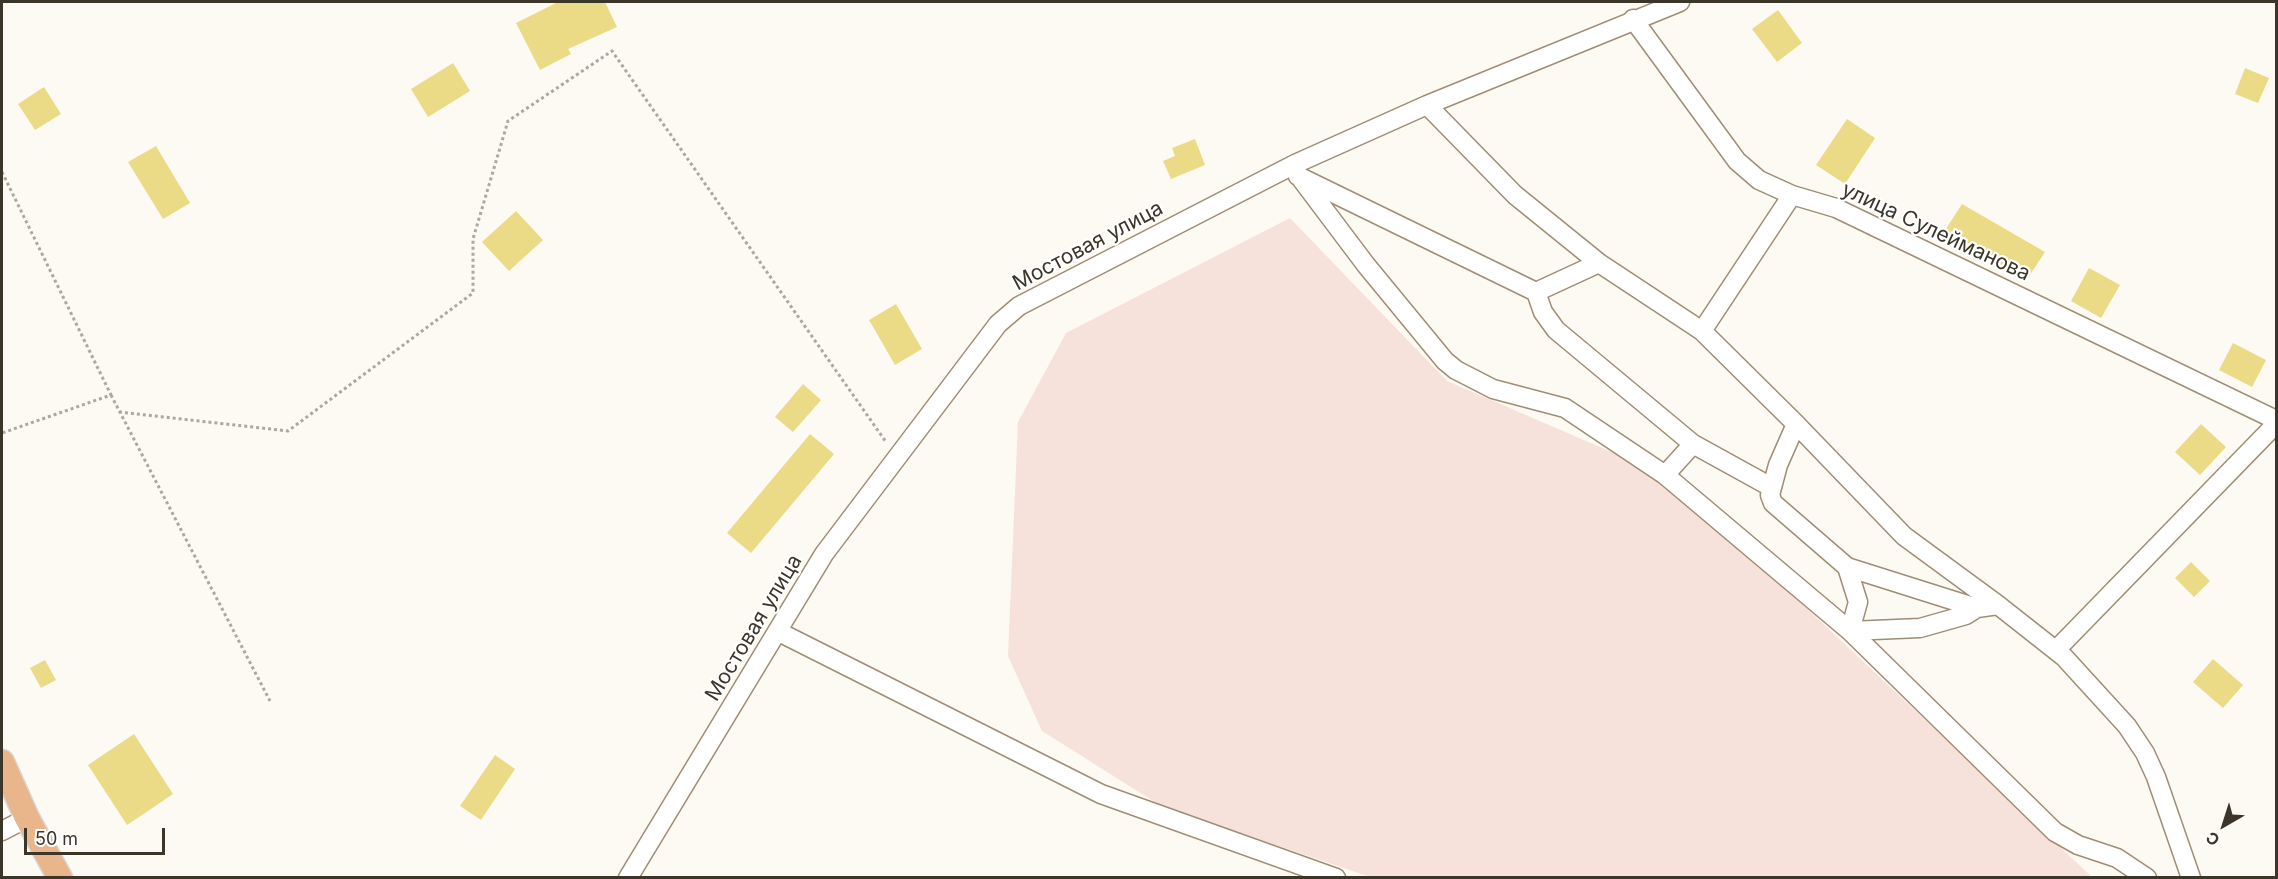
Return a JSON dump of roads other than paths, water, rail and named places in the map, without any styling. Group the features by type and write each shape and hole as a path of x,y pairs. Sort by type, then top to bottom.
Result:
{"main road":[{"path":"2,762 27,818 60,878"}],"street":[{"name":"Мостовая улица","path":"628,878 779,632 824,554 998,324 1019,306 1427,105 1633,19 1680,2"},
{"name":"улица Сулейманова","path":"1633,19 1737,161 1759,180 1792,195 1836,208 2277,422"},
{"path":"1427,105 1515,195 1599,263 1702,331 1904,536 2056,650 2127,726 2145,753 2157,777 2191,878"},
{"path":"1297,170 1536,292 1543,312 1556,330 1693,444 1771,487"},
{"path":"1297,170 1373,274 1445,361 1456,370 1493,389 1564,408 1665,475 1850,632 2055,832 2078,845 2116,858 2147,878"},
{"path":"1702,331 1792,195"},
{"path":"1536,292 1599,263"},
{"path":"2056,650 2277,422"},
{"path":"1796,424 1771,487 1773,503 1847,567 1977,608"},
{"path":"1665,475 1693,444"},
{"path":"1847,567 1858,602 1850,632"},
{"path":"1850,632 1920,628 1966,615 1977,608 1998,605"},
{"path":"779,632 1101,794 1336,878"},
{"path":"2,831 27,818"}]}
